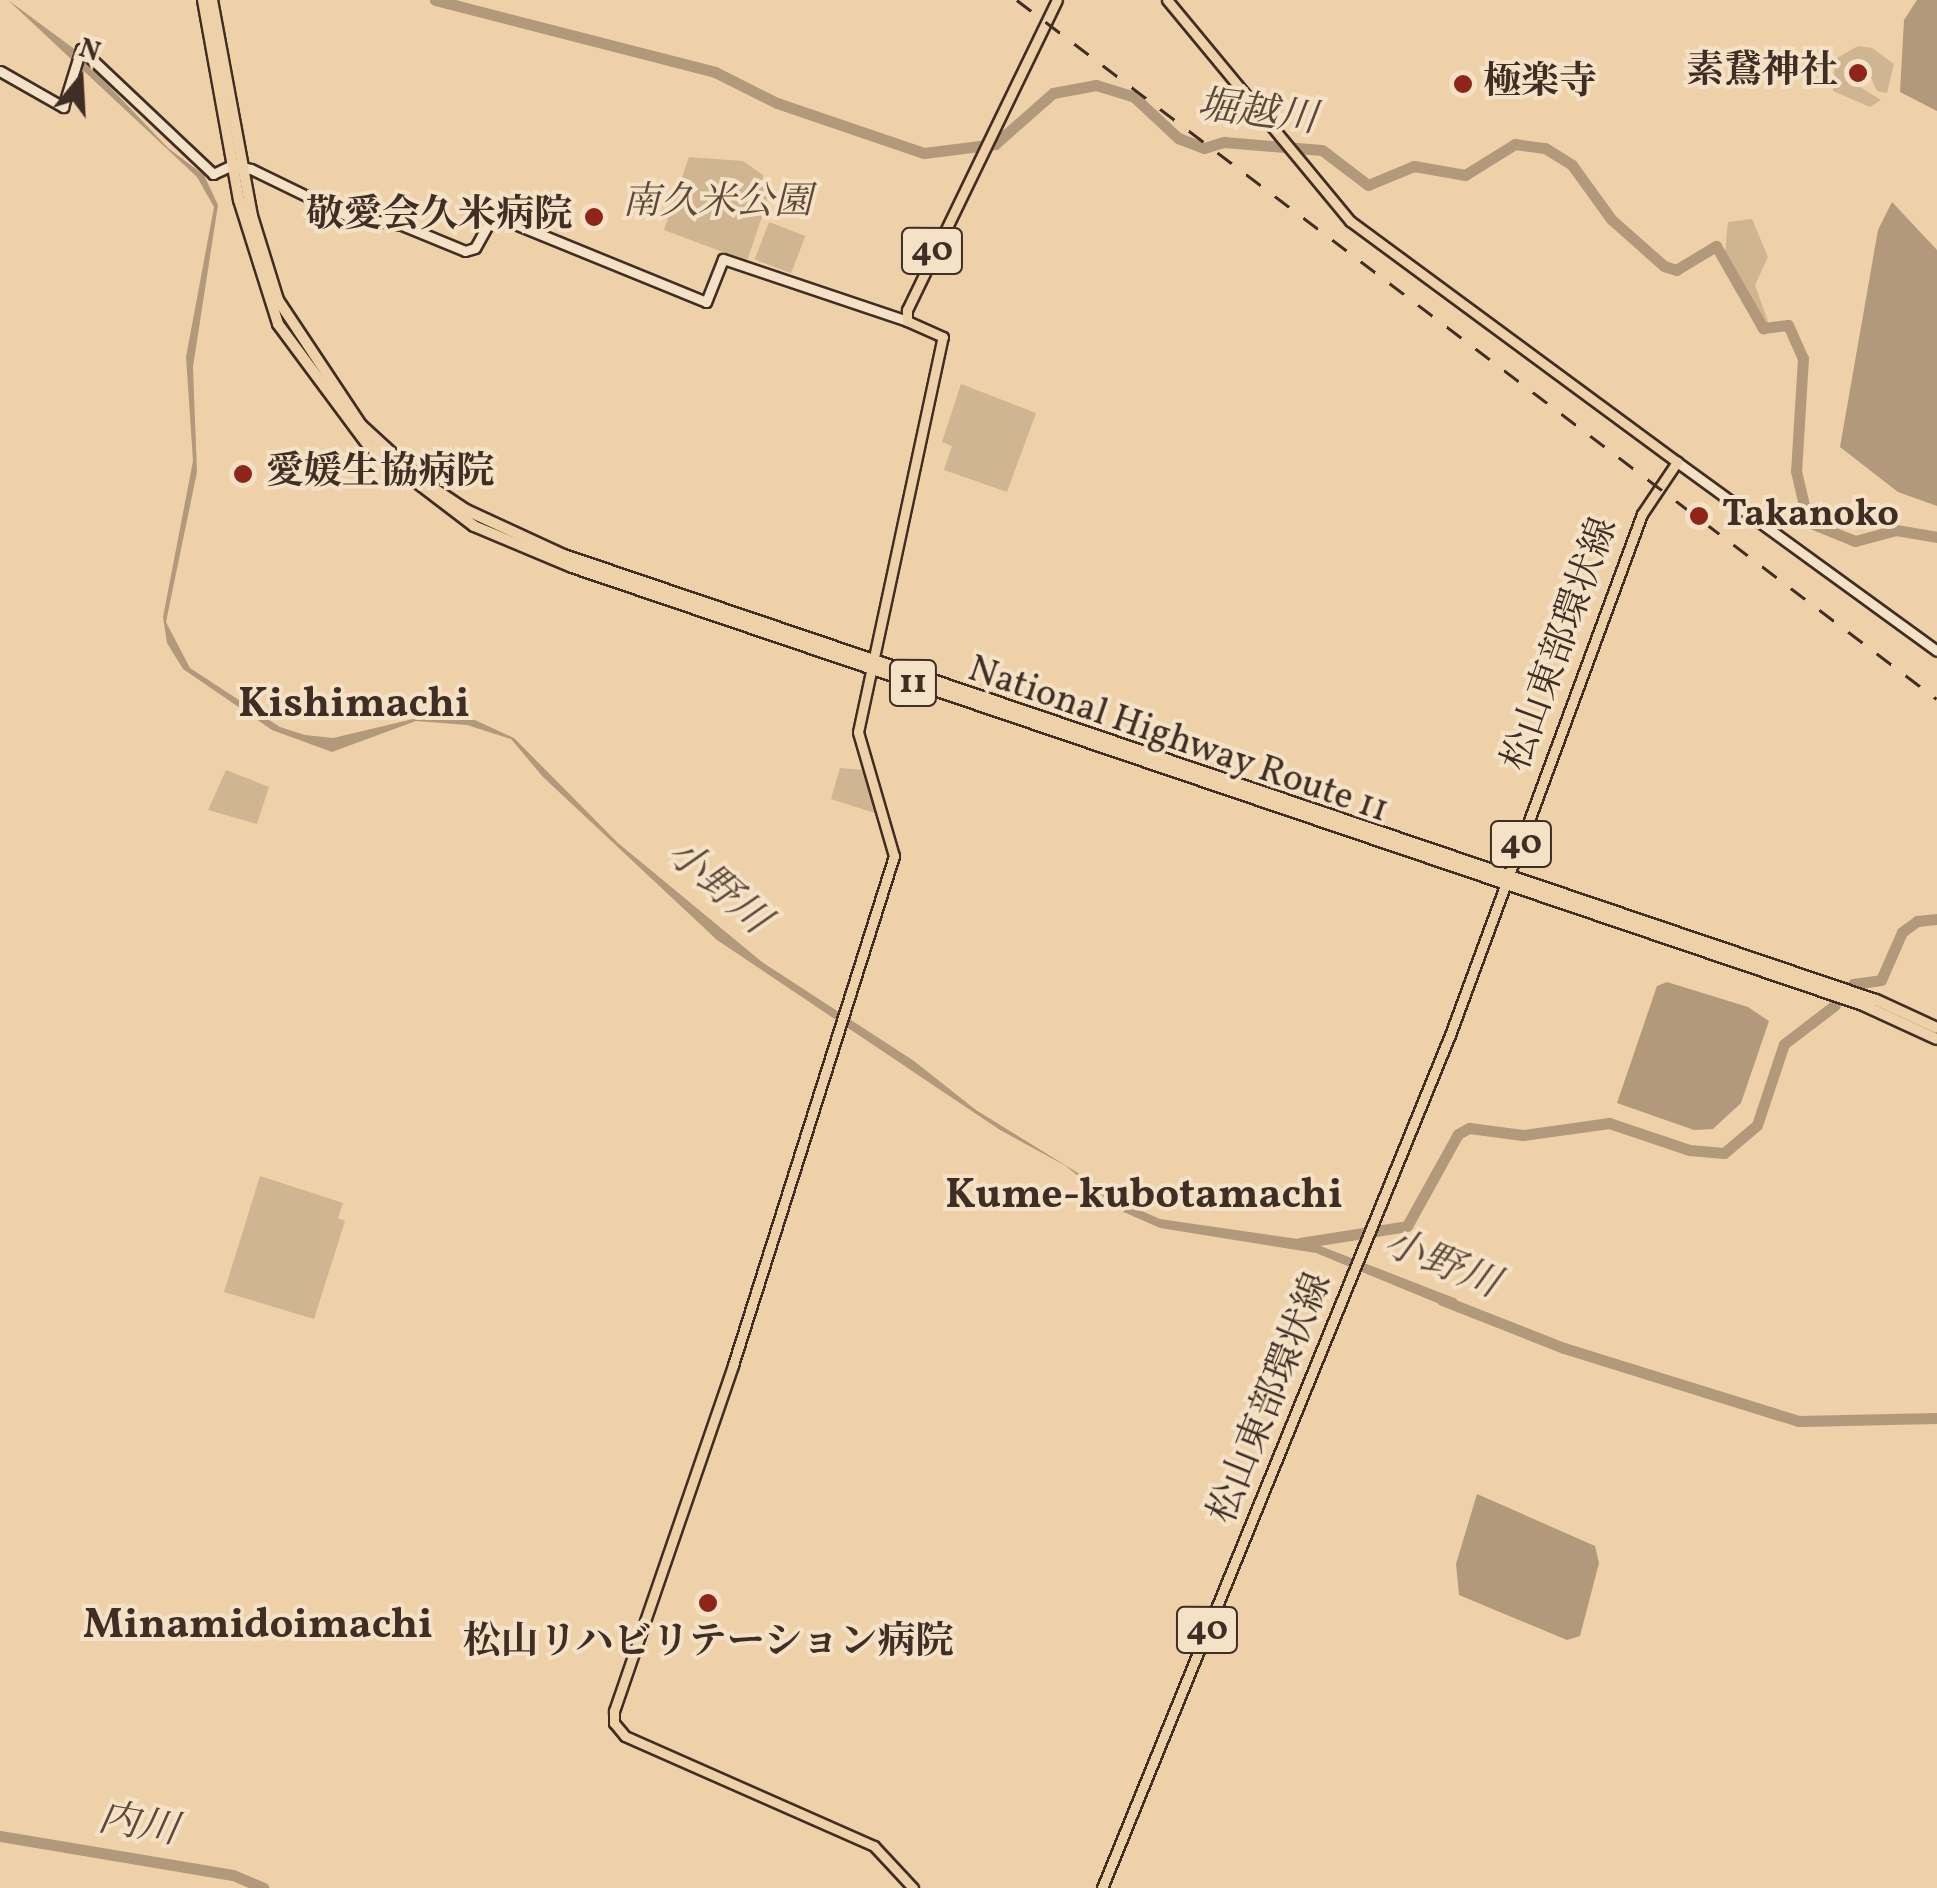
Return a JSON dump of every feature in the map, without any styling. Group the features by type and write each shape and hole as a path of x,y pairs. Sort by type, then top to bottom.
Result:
{"highway":[{"name":"National Highway Route 11","path":"203,0 257,270 290,347 354,431 414,486 520,547 1876,1000 1937,1028"},
{"name":"National Highway Route 11","path":"212,0 237,166"},
{"name":"National Highway Route 11","path":"1508,880 1863,1006 1937,1039"}],"main road":[{"name":"40","path":"913,1888 874,1846 625,1736 614,1723 894,856 858,732 943,337 907,321 918,278 988,146 1057,0"},
{"path":"1166,0 1329,200 1388,252 1937,651"},
{"path":"0,71 63,107 80,51 213,174 237,166 357,220 402,225 465,251 475,248 493,215 706,302 723,259 907,321"},
{"name":"松山東部環状線","path":"1102,1888 1363,1256 1508,880 1642,514 1677,462"}],"green space":[{"path":"1858,46 1872,48 1894,64 1887,93 1877,91 1865,65 1848,71 1852,82 1881,100 1870,107 1833,91 1835,59"},
{"name":"南久米公園","path":"689,157 743,161 763,175 767,202 747,261 664,230"},
{"path":"1752,219 1768,257 1755,285 1770,327 1760,321 1725,253 1728,222"},
{"path":"769,222 805,236 791,273 755,259"},
{"path":"961,384 1036,413 1007,492 944,470 952,446 942,442"},
{"path":"840,768 863,770 878,814 831,799"},
{"path":"226,770 269,787 257,824 208,810"},
{"path":"260,1176 343,1203 338,1218 345,1221 314,1319 224,1292"},
{"path":"1457,1301 1563,1343 1805,1418 1937,1415 1937,1423 1802,1427 1541,1343 1454,1309"}],"shaded area":[{"path":"8,0 73,48 168,148 204,175 218,205 193,367 197,472 166,622 190,668 280,727 305,735 333,738 430,715 475,720 514,738 618,843 762,962 914,1061 976,1110 1133,1207 1160,1219 1305,1240 1457,1299 1454,1310 1316,1253 1160,1228 1119,1210 1066,1166 1000,1130 717,940 543,777 511,739 467,725 416,721 332,752 272,730 183,669 167,643 163,617 193,461 186,357 214,207 197,177"},
{"path":"1917,0 1937,0 1937,111 1900,92 1904,20"},
{"path":"1892,202 1937,250 1937,506 1898,492 1840,447 1878,230"},
{"path":"1667,982 1748,1007 1769,1021 1741,1103 1713,1129 1694,1130 1617,1103 1657,986"},
{"path":"1477,1494 1595,1546 1599,1563 1580,1636 1567,1640 1459,1595 1456,1564"}],"waterway":[{"name":"堀越川","path":"435,0 715,72 777,103 924,153 995,144 1053,93 1096,85 1133,96 1178,138 1204,148 1224,142 1322,150 1368,185 1414,166 1465,175 1515,144 1545,148 1572,165 1611,219 1664,266 1676,270 1716,246 1763,328 1788,325 1803,358 1796,471 1808,522 1855,541 1896,530 1937,537"},
{"path":"1853,984 1881,980 1902,932 1917,921 1937,919"},
{"path":"1300,1243 1407,1226 1458,1134 1469,1128 1523,1135 1609,1123 1689,1150 1724,1153 1757,1125 1784,1044 1835,1005"},
{"name":"小野川","path":"1442,1300 1564,1348 1798,1421 1937,1418"},
{"name":"内川","path":"0,1836 233,1875 263,1888"}],"railway":[{"path":"1017,0 1937,699"}],"place":[{"name":"素鵞神社","path":"1858,73"},
{"name":"極楽寺","path":"1463,84"},
{"name":"敬愛会久米病院","path":"594,217"},
{"name":"愛媛生協病院","path":"243,474"},
{"name":"Takanoko","path":"1699,516"},
{"name":"松山リハビリテーション病院","path":"708,1603"}],"district":[{"name":"Kishimachi","path":"354,706"},
{"name":"Kume-kubotamachi","path":"1144,1197"},
{"name":"Minamidoimachi","path":"258,1627"}]}
